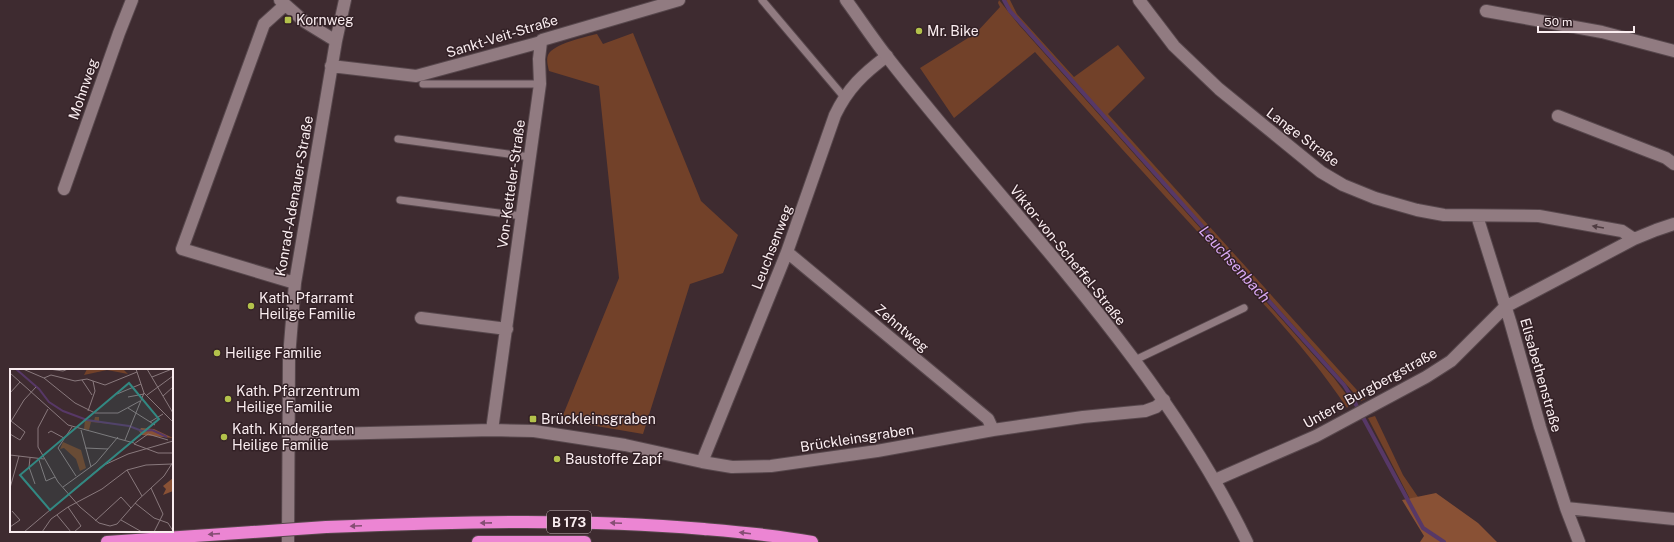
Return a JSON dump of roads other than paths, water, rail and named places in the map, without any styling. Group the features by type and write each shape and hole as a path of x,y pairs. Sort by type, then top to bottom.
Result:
{"highway":[{"name":"B 173","path":"106,542 326,527 516,522 588,522 657,525 724,531 812,542"},
{"name":"B 173","path":"478,542 585,542"}],"street":[{"name":"Mohnweg","path":"64,189 119,32 132,0"},
{"name":"Konrad-Adenauer-Straße","path":"288,542 288,357 295,284 331,66 345,0"},
{"name":"Sankt-Veit-Straße","path":"331,66 416,76 541,42 542,40 679,0"},
{"name":"Viktor-von-Scheffel-Straße","path":"846,0 887,56 1091,304 1164,400 1215,480 1247,542"},
{"name":"Lange Straße","path":"1139,0 1174,46 1219,89 1321,172 1343,185 1417,210 1444,215 1539,216 1622,231 1634,239"},
{"path":"295,284 182,249 264,24 283,2 305,22 336,41"},
{"path":"1486,10 1602,32 1674,51"},
{"name":"Von-Ketteler-Straße","path":"492,430 540,84 539,59 541,42"},
{"name":"Leuchsenweg","path":"702,462 787,252 835,115 844,97 863,75 887,56"},
{"path":"1558,116 1666,158 1674,164"},
{"name":"Elisabethenstraße","path":"1477,216 1540,427 1566,508 1579,542"},
{"name":"Untere Burgbergstraße","path":"1215,480 1316,436 1426,377 1451,361 1505,307 1634,239 1674,224"},
{"name":"Zehntweg","path":"787,252 988,419 993,430"},
{"path":"421,318 507,329"},
{"name":"Brückleinsgraben","path":"288,435 492,430 558,434 732,467 770,466 877,451 993,430 1083,417 1145,411 1156,407 1164,400"},
{"path":"1566,508 1674,519"}],"lane":[{"path":"762,0 844,97"},
{"path":"424,84 540,84"},
{"path":"398,139 530,157"},
{"path":"400,200 522,216"},
{"path":"1133,361 1244,308"}],"waterway":[{"name":"Leuchsenbach","path":"1004,0 1010,11 1344,385 1423,528 1444,542"}],"place":[{"name":"Kornweg","path":"288,20"},
{"name":"Mr. Bike","path":"919,31"},
{"name":"Kath. Pfarramt Heilige Familie","path":"251,306"},
{"name":"Heilige Familie","path":"217,353"},
{"name":"Kath. Pfarrzentrum Heilige Familie","path":"228,399"},
{"name":"Brückleinsgraben","path":"533,419"},
{"name":"Kath. Kindergarten Heilige Familie","path":"224,437"},
{"name":"Baustoffe Zapf","path":"557,459"}]}
